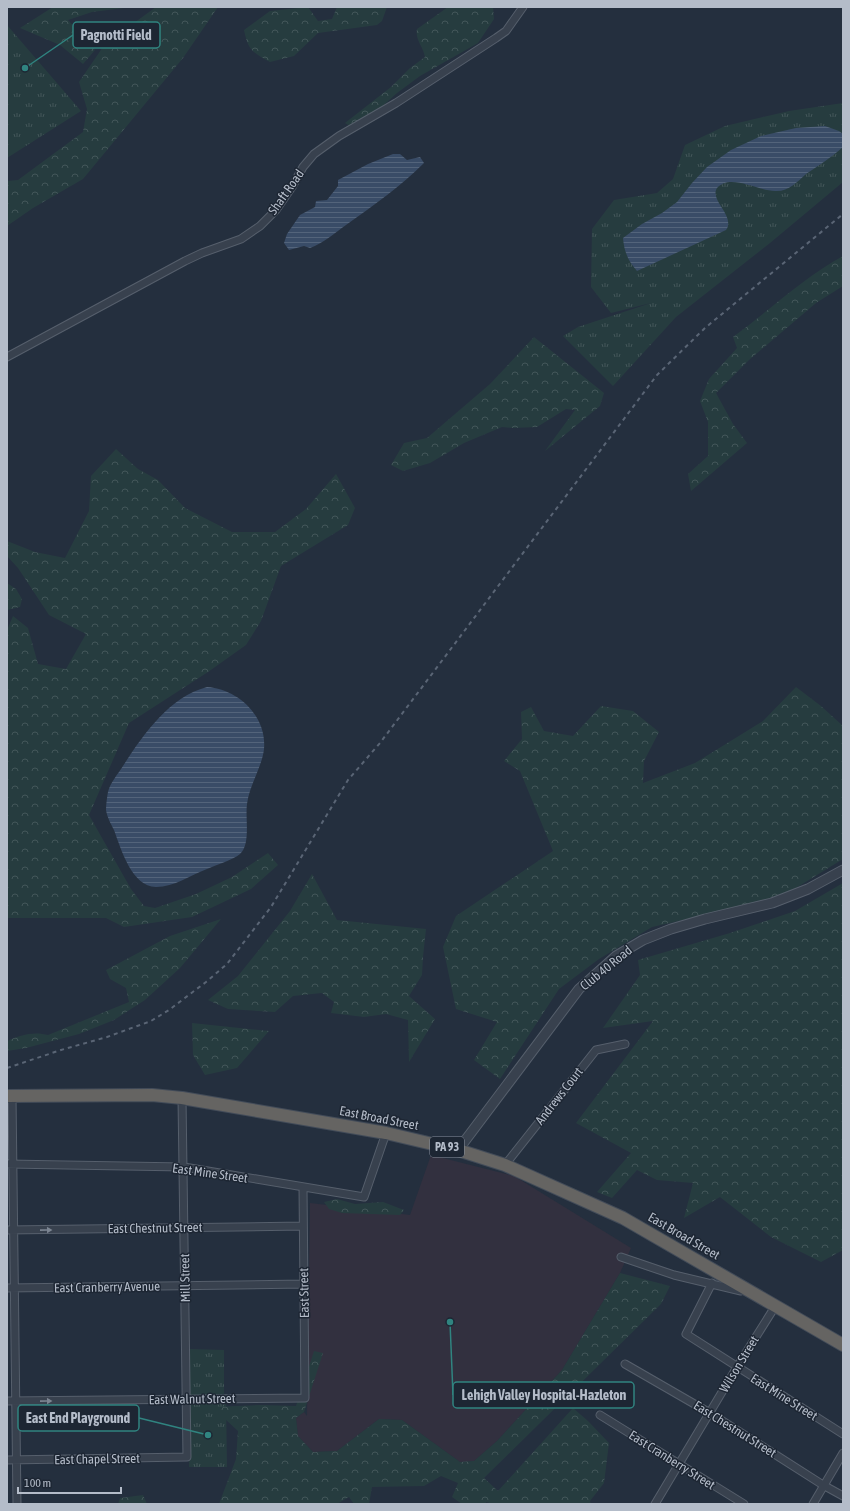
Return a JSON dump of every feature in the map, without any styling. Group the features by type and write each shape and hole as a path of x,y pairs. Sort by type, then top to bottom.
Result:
{"highway":[{"name":"East Broad Street","path":"10,1096 152,1095 182,1098 386,1133 458,1150 505,1165 623,1218 759,1295 843,1345"}],"street":[{"name":"Shaft Road","path":"7,357 185,261 202,253 241,239 260,226 276,210 292,187 303,167 314,154 339,136 396,103 496,38 506,31 524,7"},
{"name":"Club 40 Road","path":"458,1150 579,989 616,956 643,940 671,929 705,918 772,903 808,889 843,870"},
{"name":"Andrews Court","path":"505,1165 596,1050 624,1044"},
{"path":"10,1096 10,1230 16,1401 17,1504"},
{"name":"Mill Street","path":"182,1098 187,1457"},
{"name":"East Mine Street","path":"10,1164 184,1168 364,1196 386,1133"},
{"name":"East Street","path":"302,1187 305,1398"},
{"name":"East Chestnut Street","path":"10,1230 303,1226"},
{"path":"621,1257 674,1275 759,1295"},
{"name":"East Mine Street","path":"712,1283 686,1334 736,1368 843,1434"},
{"name":"East Cranberry Avenue","path":"11,1288 304,1284"},
{"name":"Wilson Street","path":"655,1504 736,1368 776,1305"},
{"name":"East Chestnut Street","path":"626,1364 710,1412 823,1485 843,1496"},
{"name":"East Walnut Street","path":"7,1402 305,1398"},
{"name":"East Cranberry Street","path":"600,1416 744,1504"},
{"path":"813,1504 843,1453"},
{"name":"East Chapel Street","path":"7,1460 187,1457"}],"shaded area":[{"path":"431,1155 514,1176 631,1248 620,1273 562,1370 497,1441 474,1461 460,1462 402,1420 379,1419 337,1451 313,1452 298,1436 296,1418 304,1412 307,1416 310,1203 410,1215"}],"green space":[{"path":"53,7 124,8 92,12 68,20 95,50 83,64 60,45 20,28"},
{"path":"156,7 218,7 183,58 83,179 33,208 7,226 7,181 18,180 83,132 87,109 79,82 105,44"},
{"path":"308,7 318,21 332,19 337,7 387,7 382,21 377,25 318,33 294,56 270,62 255,53 249,46 244,30 270,11"},
{"path":"448,7 493,7 494,19 478,43 420,76 397,93 376,112 350,126 345,123 391,87 410,68 425,57 418,40 417,29"},
{"path":"7,25 81,111 7,158"},
{"path":"843,103 843,182 770,243 676,317 613,386 563,336 578,327 651,303 611,313 591,287 592,229 614,200 657,193 673,179 685,145 725,126 789,111"},
{"path":"843,256 843,286 816,303 749,360 716,393 733,424 747,443 691,491 688,474 708,456 708,422 700,401 709,379 737,348 733,337 800,284"},
{"path":"534,337 604,393 600,406 545,451 575,410 566,409 537,427 502,427 464,443 430,463 403,471 391,465 404,443 427,438 490,384"},
{"path":"116,449 138,469 158,480 185,508 232,532 275,532 306,509 336,474 355,508 348,525 281,566 261,621 246,645 208,672 129,723 89,815 131,889 144,906 155,908 196,894 232,877 268,853 278,865 251,889 192,917 124,927 106,918 7,918 7,630 13,616 28,628 38,664 66,669 86,634 49,615 18,568 7,556 7,541 35,552 65,558 89,511 91,476"},
{"path":"7,583 16,589 22,599 20,607 7,610"},
{"path":"796,687 821,706 843,726 843,859 778,899 652,927 599,959 559,989 500,1079 474,1060 497,1022 456,1009 443,947 456,916 553,851 520,771 504,761 522,739 521,712 531,707 544,731 573,736 601,706 633,711 659,732 644,761 643,783 695,763 763,721"},
{"path":"312,874 337,920 426,929 422,975 409,996 435,1019 409,1062 408,1020 386,1014 364,1017 331,1013 334,1002 322,993 293,996 275,1012 228,1009 208,1000 238,976 290,911"},
{"path":"843,883 843,1250 821,1262 771,1237 720,1197 684,1218 693,1183 657,1180 637,1170 612,1198 597,1192 631,1153 576,1123 653,1021 603,1028 640,975 638,960 730,933 795,911"},
{"path":"221,919 180,968 145,1000 114,1020 79,1034 26,1048 7,1051 7,1041 22,1035 38,1033 48,1035 129,1002 126,988 110,979 106,970 170,936"},
{"path":"192,1023 269,1031 237,1068 205,1075 193,1055"},
{"path":"337,1199 355,1204 383,1202 404,1210 400,1215 342,1213 329,1209 324,1202"},
{"path":"620,1273 670,1286 661,1304 484,1478 498,1491 573,1408 609,1443 604,1483 590,1501 591,1504 493,1504 486,1502 486,1504 462,1504 452,1497 458,1483 441,1476 424,1486 372,1487 369,1504 354,1504 349,1497 337,1504 219,1504 236,1459 238,1431 212,1407 260,1405 296,1406 314,1351 323,1353 304,1412 296,1418 298,1436 313,1452 337,1451 379,1419 402,1420 460,1462 474,1461 497,1441 562,1370"},
{"path":"189,1349 224,1350 224,1396 189,1396"},
{"path":"226,1402 227,1467 189,1467 190,1403"},
{"path":"143,1495 147,1504 118,1504 120,1498"}],"water":[{"path":"825,126 843,134 843,147 792,186 784,190 775,191 737,182 723,184 717,188 716,198 728,219 726,230 637,271 631,263 624,247 623,238 677,202 707,167 731,150 761,136 796,128"},
{"path":"393,154 400,154 407,160 420,157 424,163 386,196 324,241 310,248 304,246 289,250 284,243 287,234 300,215 315,207 316,201 327,200 338,186 338,180 368,164"},
{"path":"207,687 229,693 248,706 261,726 264,737 263,756 248,797 247,837 245,844 243,850 237,856 182,880 163,886 156,887 148,885 140,881 134,874 124,856 106,810 108,792 112,782 139,742 158,719 181,699 193,692"}],"railway":[{"path":"7,1068 61,1050 107,1037 151,1021 169,1010 227,964 271,907 348,780 380,743 657,375 705,328 843,214"}],"place":[{"name":"Pagnotti Field","path":"25,68"},
{"name":"Lehigh Valley Hospital-Hazleton","path":"450,1322"},
{"name":"East End Playground","path":"208,1435"}]}
